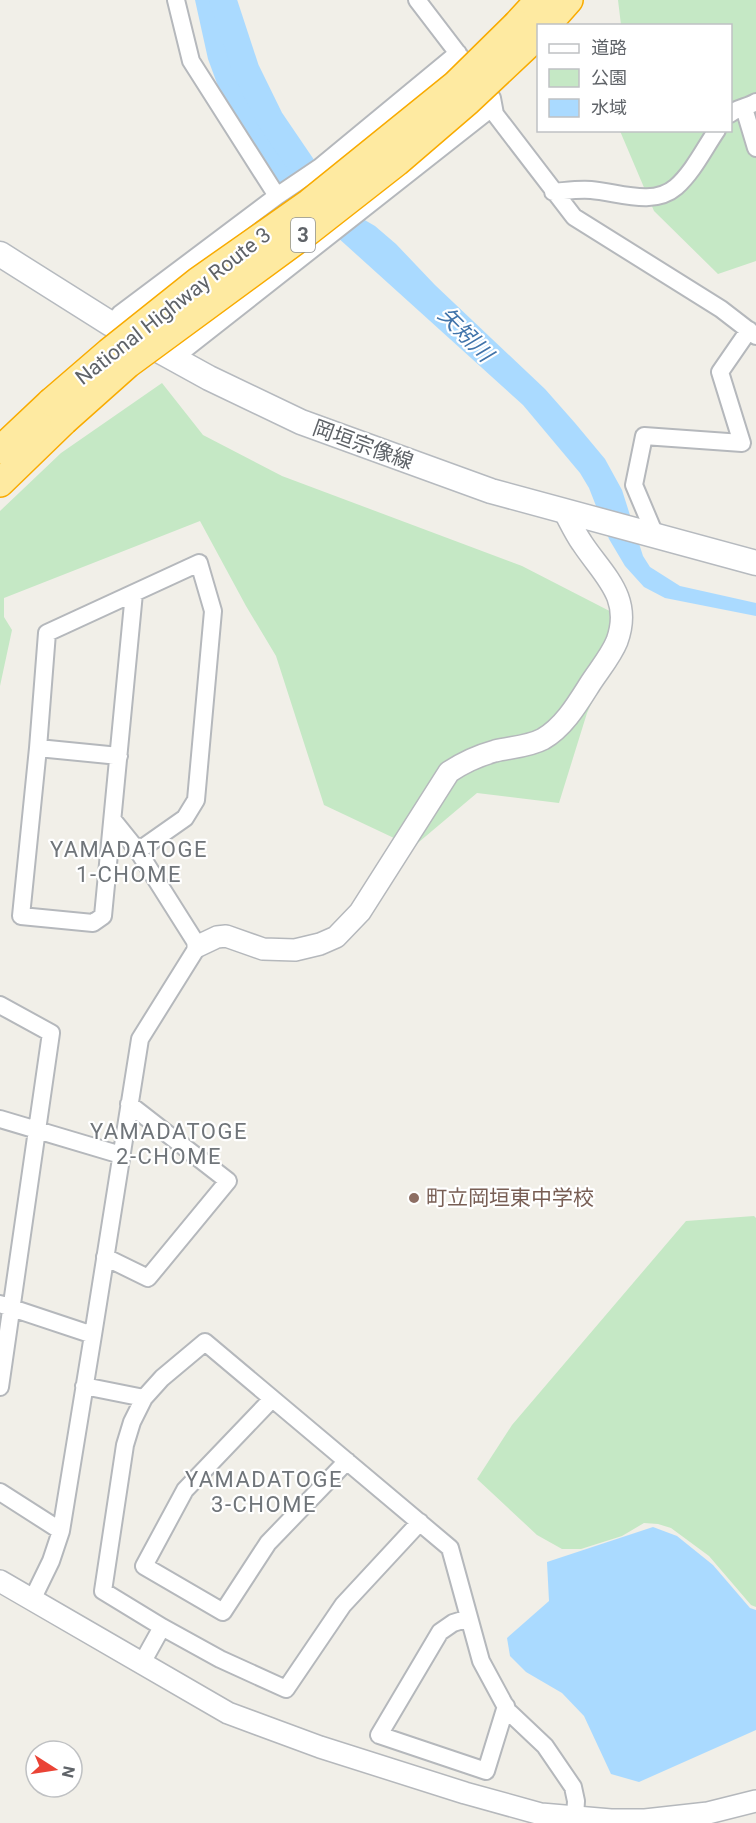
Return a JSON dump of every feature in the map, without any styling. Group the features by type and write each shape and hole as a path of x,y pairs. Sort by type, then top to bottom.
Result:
{"highway":[{"name":"National Highway Route 3","path":"0,483 57,411 109,352 198,281 309,203 455,85 534,30 539,0"},
{"name":"National Highway Route 3","path":"541,24 569,0"},
{"name":"National Highway Route 3","path":"0,450 57,411"}],"main road":[{"name":"岡垣宗像線","path":"0,254 111,324 209,378 301,422 491,491 756,563"}],"street":[{"path":"176,0 191,60 277,196"},
{"path":"417,0 492,98 495,114 574,217 721,309 752,333 720,372 742,443 644,436 634,485 652,535"},
{"path":"111,324 120,314 277,196 320,167 458,53"},
{"path":"174,358 494,107"},
{"path":"744,108 756,148"},
{"path":"553,192 587,190 650,198 663,195 676,187 690,171 716,132"},
{"path":"32,1600 51,1561 61,1531 140,1040 198,945 217,937 226,936 278,951 321,944 336,937 360,912 450,772 465,761 545,738 563,723 616,641 620,614 619,601 613,584 581,542 564,511"},
{"path":"134,593 103,916 93,923 21,916 47,633 199,563 213,611 196,800 185,818 138,851"},
{"path":"38,748 119,756"},
{"path":"113,820 138,851 198,945"},
{"path":"0,1005 51,1033 37,1130 6,1306 0,1387"},
{"path":"105,1257 148,1278 228,1181 129,1104"},
{"path":"0,1119 121,1155"},
{"path":"6,1306 93,1335"},
{"path":"420,1522 343,1605 286,1689 220,1659 103,1591 125,1445 132,1422 144,1398 162,1378 205,1342 420,1522 450,1548 482,1661 508,1711 545,1746 573,1787 576,1801 575,1817"},
{"path":"84,1386 144,1398"},
{"path":"272,1399 185,1490 144,1566 223,1612 268,1543 347,1461"},
{"path":"0,1492 61,1531"},
{"path":"0,1581 228,1713 320,1747 465,1793 541,1814 646,1822 708,1813 756,1801"},
{"path":"470,1618 453,1623 440,1632 379,1735 486,1770 506,1706"},
{"path":"142,1663 162,1627"}],"green space":[{"path":"618,0 756,0 756,261 718,274 654,211 620,132 732,132 732,24 621,24"},
{"path":"162,383 203,435 282,476 522,566 629,621 587,713 559,803 477,793 413,847 324,805 276,656 200,521 4,598 4,617 12,630 0,686 0,511 61,453"},
{"path":"754,1216 756,1218 756,1607 751,1605 709,1556 671,1528 644,1523 622,1536 581,1549 562,1549 537,1535 477,1479 512,1425 686,1221"}],"water":[{"path":"195,0 218,0 234,59 269,130 298,167 344,208 375,226 396,244 435,285 545,389 605,459 622,490 643,556 650,567 680,586 756,603 756,616 665,598 644,587 625,566 609,539 589,488 580,473 523,405 274,180 222,97 208,59"},
{"path":"653,1527 677,1536 713,1565 750,1608 756,1610 756,1730 639,1782 611,1774 584,1716 562,1693 526,1672 510,1656 507,1638 549,1601 547,1562"}],"waterway":[{"name":"矢矧川","path":"223,0 246,70 270,119 304,169 329,193"}],"place":[{"name":"町立岡垣東中学校","path":"414,1198"}],"district":[{"name":"YAMADATOGE 1-CHOME","path":"129,862"},
{"name":"YAMADATOGE 2-CHOME","path":"169,1144"},
{"name":"YAMADATOGE 3-CHOME","path":"264,1492"}]}
